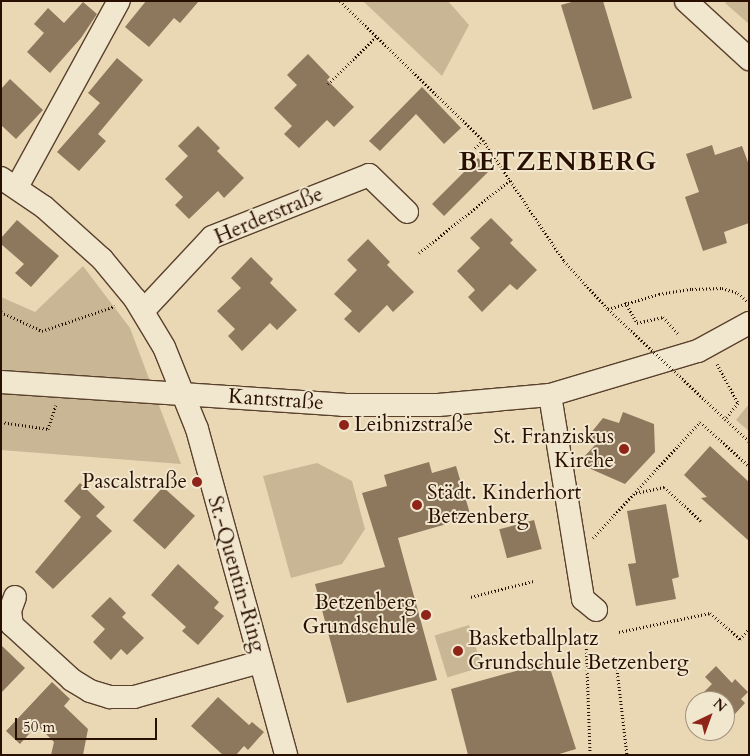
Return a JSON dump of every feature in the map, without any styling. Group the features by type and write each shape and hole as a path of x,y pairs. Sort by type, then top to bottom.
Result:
{"street":[{"path":"119,1 9,183 74,232 102,259 133,307 164,347 185,394"},
{"path":"686,1 749,59"},
{"name":"Herderstraße","path":"133,307 212,237 369,175 407,212"},
{"name":"Kantstraße","path":"1,382 343,405 438,405 550,395 698,351 748,312"},
{"name":"St.-Quentin-Ring","path":"185,394 286,755"},
{"path":"550,395 583,599 596,610"},
{"path":"15,597 10,612 12,625 72,680 90,692 110,697 134,697 260,662"}],"path":[{"path":"340,1 483,140 564,261 608,308 749,441"},
{"path":"328,84 377,36"},
{"path":"475,148 483,140"},
{"path":"419,253 510,180"},
{"path":"608,308 624,302 659,294 722,288 738,293 748,312"},
{"path":"624,302 637,323 663,317 679,335"},
{"path":"1,312 42,331 133,307"},
{"path":"715,362 738,403 725,419"},
{"path":"1,422 48,429 63,386"},
{"path":"591,540 700,422 749,466"},
{"path":"635,493 664,487 701,521"},
{"path":"471,596 533,581"},
{"path":"619,632 710,613 740,639 749,629"},
{"path":"586,638 590,755"},
{"path":"617,669 627,755"}],"shaded area":[{"path":"363,1 448,1 469,25 442,76"},
{"path":"727,1 749,1 749,24 725,3"},
{"path":"83,266 130,328 181,464 1,450 1,297 35,312"},
{"path":"749,404 749,431 736,420"},
{"path":"317,463 352,481 365,529 342,564 291,578 263,476"},
{"name":"Basketballplatz Grundschule Betzenberg","path":"469,625 482,667 447,678 435,636"}],"building":[{"path":"146,1 199,1 180,23 174,18 149,47 125,27"},
{"path":"575,1 603,1 632,98 593,110 561,5"},
{"path":"83,2 97,14 81,38 50,73 27,52 44,33 34,24 48,8 64,23"},
{"path":"308,54 330,77 327,80 354,107 334,127 327,120 299,148 284,134 292,126 274,108 297,85 287,75"},
{"path":"117,58 143,80 98,134 106,141 79,171 57,152 100,103 88,93"},
{"path":"10,79 43,110 16,139 1,125 1,89"},
{"path":"422,87 461,128 444,144 416,114 380,151 369,141"},
{"path":"198,126 220,148 217,151 244,178 224,198 218,191 189,219 175,205 183,197 165,179 188,156 178,146"},
{"path":"712,145 715,155 742,146 749,165 749,223 724,232 727,243 703,251 685,197 699,192 686,154"},
{"path":"478,158 490,170 444,216 432,204"},
{"path":"491,218 513,240 510,243 537,270 517,290 510,284 482,312 468,297 475,290 457,271 480,248 470,238"},
{"path":"17,220 59,256 31,287 15,273 24,264 1,244 1,238"},
{"path":"368,239 390,262 387,265 414,292 393,312 387,305 359,333 344,319 352,311 334,294 357,270 347,260"},
{"path":"251,257 273,279 270,283 297,310 277,330 270,323 242,351 228,336 235,329 217,311 241,288 231,278"},
{"name":"St. Franziskus Kirche","path":"623,412 654,424 655,452 625,484 584,466 583,458 595,445 590,434 603,418 619,423"},
{"path":"710,446 749,482 749,541 701,498 707,497 684,475"},
{"path":"429,462 432,473 456,466 471,517 398,538 437,680 347,703 315,584 385,567 362,493 387,486 384,475"},
{"path":"80,483 105,507 96,516 112,531 53,589 35,572 81,517 64,501"},
{"path":"163,487 195,516 165,549 133,520"},
{"path":"666,504 679,577 672,579 676,599 636,606 628,564 636,563 627,511"},
{"path":"534,520 542,549 507,558 499,529"},
{"path":"178,564 219,602 214,608 224,616 198,645 182,631 186,627 151,595"},
{"path":"110,597 126,613 122,617 144,638 127,655 121,649 111,660 93,642 105,629 91,616"},
{"path":"1,645 25,668 1,693"},
{"path":"548,662 576,749 556,755 468,755 451,689"},
{"path":"716,666 732,683 735,679 748,692 741,699 745,703 735,714 735,691 705,691 712,684 705,677"},
{"path":"52,682 70,699 64,706 88,729 83,755 51,755 54,742 37,725 20,744 6,731"},
{"path":"218,697 249,725 252,722 264,732 248,750 244,746 236,755 223,755 191,726"}],"place":[{"name":"Leibnizstraße","path":"344,425"},
{"name":"St. Franziskus Kirche","path":"624,449"},
{"name":"Pascalstraße","path":"197,482"},
{"name":"Städt. Kinderhort Betzenberg","path":"417,505"},
{"name":"Betzenberg Grundschule","path":"426,615"},
{"name":"Basketballplatz Grundschule Betzenberg","path":"458,651"}],"district":[{"name":"BETZENBERG","path":"558,162"}]}
